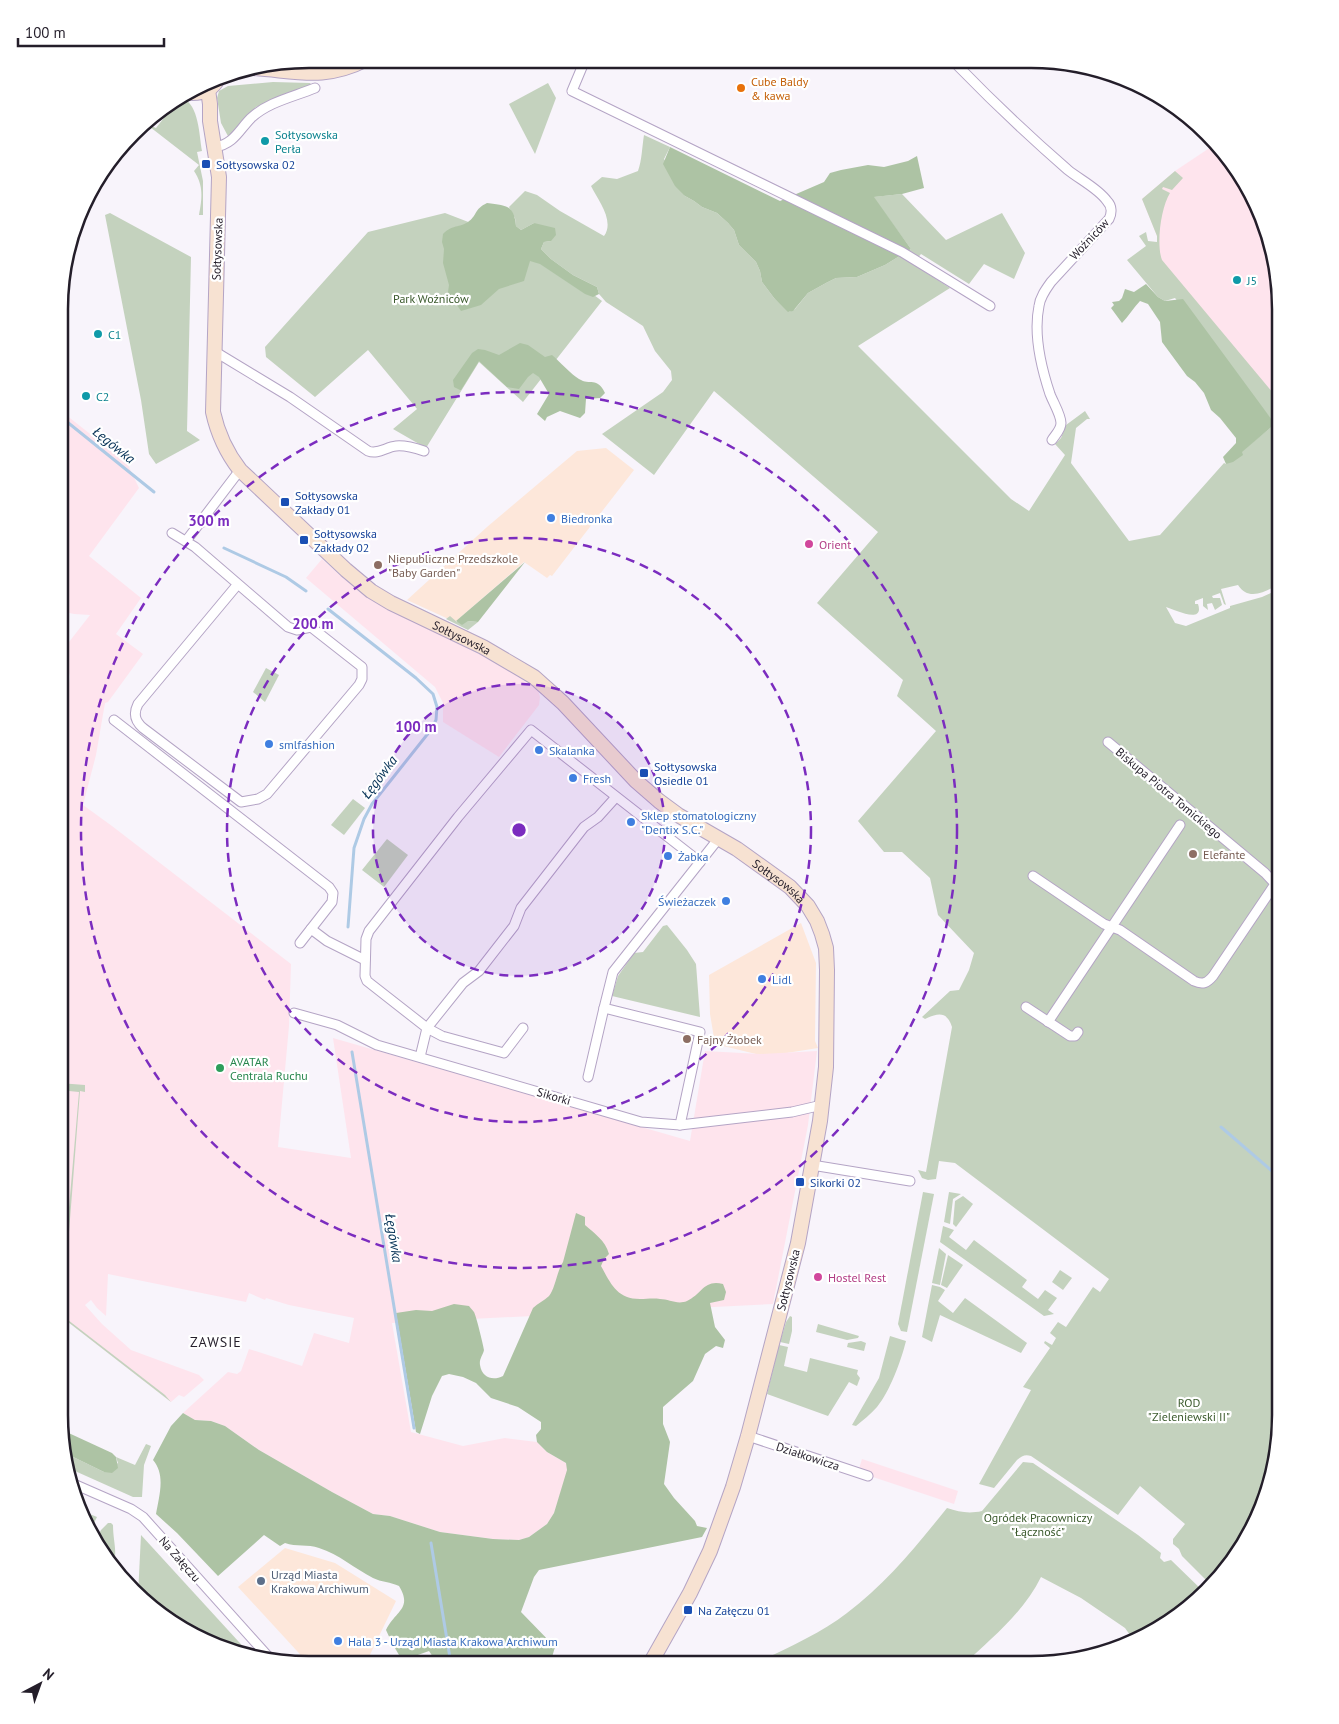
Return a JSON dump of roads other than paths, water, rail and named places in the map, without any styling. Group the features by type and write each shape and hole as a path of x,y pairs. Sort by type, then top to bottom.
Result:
{"street":[{"path":"277,70 323,74 344,68"},
{"path":"582,68 572,91 902,252 990,306"},
{"name":"Woźniców","path":"960,68 988,97 1068,170 1102,195 1111,209 1109,219 1051,282 1043,293 1039,305 1037,330 1039,355 1048,389 1061,422 1059,430 1052,440"},
{"path":"215,147 234,139 247,122 262,109 314,88"},
{"path":"200,93 208,90"},
{"name":"Sołtysowska","path":"208,90 219,192 212,397 216,428 229,456 240,470 362,585 385,600 483,647 534,676 563,703 620,766 669,809 719,838 790,887 808,906 820,928 826,948 826,1067 822,1105 798,1243 733,1487 710,1551 690,1593 655,1656"},
{"name":"Sołtysowska","path":"194,96 210,121"},
{"path":"214,351 290,397 371,452 403,446 424,451"},
{"path":"186,541 240,470"},
{"path":"172,533 186,541 238,584 288,627 296,630 311,627 362,667 362,679 359,685 267,794 258,799 241,802 143,728 136,721 135,715 138,704 238,584"},
{"path":"114,720 329,887 332,893 332,902 300,943"},
{"path":"523,1028 504,1053 442,1036 427,1028 367,981 365,976 365,960 366,939 369,931 458,817 531,730 700,862"},
{"name":"Biskupa Piotra Tomickiego","path":"1108,742 1272,881"},
{"path":"420,1057 427,1028 463,983 479,971 514,926 521,908 584,827 598,817 616,797"},
{"name":"Biskupa Piotra Tomickiego","path":"1048,1022 1180,825"},
{"path":"588,1077 613,972 719,838"},
{"name":"Biskupa Piotra Tomickiego","path":"1033,876 1104,924 1120,930 1194,981 1205,983 1213,976 1272,894"},
{"path":"311,929 327,941 365,960"},
{"path":"1026,1007 1070,1036 1075,1036 1078,1032"},
{"path":"604,1008 700,1032 680,1125"},
{"name":"Sikorki","path":"294,1013 337,1025 377,1044 641,1122 680,1125 792,1112 822,1105"},
{"path":"812,1165 910,1181"},
{"name":"Działkowicza","path":"748,1436 868,1476"},
{"name":"Na Załęczu","path":"78,1485 131,1509 143,1517 265,1652"},
{"name":"Sołtysowska","path":"658,1656 660,1648"}],"waterway":[{"name":"Łęgówka","path":"68,423 154,492"},
{"name":"Łęgówka","path":"224,548 286,577 306,591"},
{"name":"Łęgówka","path":"328,609 416,678 433,694 437,707 436,720 430,731 372,804 364,819 354,848 348,927"},
{"name":"Łęgówka","path":"352,1052 414,1428"},
{"path":"1221,1127 1272,1171"},
{"name":"Łęgówka","path":"431,1543 450,1656"}],"place":[{"name":"Cube Baldy & kawa","path":"741,88"},
{"name":"Sołtysowska Perła","path":"265,141"},
{"name":"Sołtysowska 02","path":"206,164"},
{"name":"J5","path":"1237,280"},
{"name":"C1","path":"98,334"},
{"name":"C2","path":"86,396"},
{"name":"Sołtysowska Zakłady 01","path":"285,502"},
{"name":"Biedronka","path":"551,518"},
{"name":"Sołtysowska Zakłady 02","path":"304,540"},
{"name":"Orient","path":"809,544"},
{"name":"Niepubliczne Przedszkole \"Baby Garden\"","path":"378,565"},
{"name":"smlfashion","path":"269,744"},
{"name":"Skalanka","path":"539,750"},
{"name":"Sołtysowska Osiedle 01","path":"644,773"},
{"name":"Fresh","path":"573,778"},
{"name":"Sklep stomatologiczny \"Dentix S.C.\"","path":"631,822"},
{"name":"Elefante","path":"1193,854"},
{"name":"Żabka","path":"668,856"},
{"name":"Świeżaczek","path":"726,901"},
{"name":"Lidl","path":"762,979"},
{"name":"Fajny Żłobek","path":"687,1039"},
{"name":"AVATAR Centrala Ruchu","path":"220,1068"},
{"name":"Sikorki 02","path":"800,1182"},
{"name":"Hostel Rest","path":"818,1277"},
{"name":"Urząd Miasta Krakowa Archiwum","path":"261,1581"},
{"name":"Na Załęczu 01","path":"688,1610"},
{"name":"Hala 3 - Urząd Miasta Krakowa Archiwum","path":"338,1641"}],"district":[{"name":"ZAWSIE","path":"216,1342"}],"park label":[{"name":"Park Woźniców","path":"431,298"},
{"name":"ROD \"Zieleniewski II\"","path":"1189,1409"},
{"name":"Ogródek Pracowniczy \"Łączność\"","path":"1038,1524"}]}
